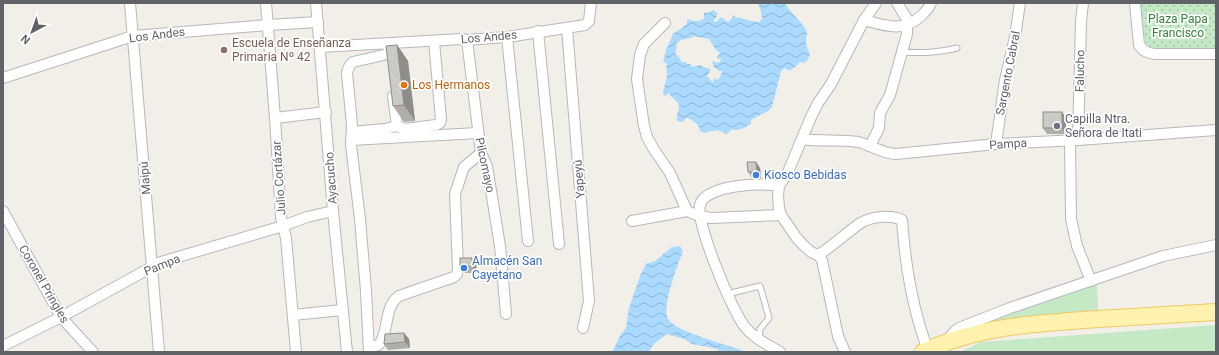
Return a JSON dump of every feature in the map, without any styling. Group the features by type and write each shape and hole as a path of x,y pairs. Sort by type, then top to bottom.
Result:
{"main road":[{"path":"926,351 945,342 978,333 1033,323 1216,312"}],"street":[{"name":"Maipú","path":"130,3 159,352"},
{"name":"Julio Cortázar","path":"266,3 281,217 286,238 296,352"},
{"name":"Ayacucho","path":"316,3 333,211 347,352"},
{"name":"Los Andes","path":"320,47 389,53 434,41 507,37 567,28 585,25 589,22 590,3"},
{"path":"845,352 838,336 822,260 818,255 811,252 803,245 781,215 778,195 779,186 788,172 818,103 831,84 864,20 876,3"},
{"path":"870,146 879,128 880,113 890,94 908,26 907,19 897,3"},
{"path":"864,20 896,28 908,26 919,18 927,10 931,3"},
{"name":"Sargento Cabral","path":"996,144 1005,80 1015,37 1020,3"},
{"name":"Falucho","path":"1083,3 1074,140 1071,219 1077,246 1091,281"},
{"path":"1136,3 1139,45 1147,53 1216,54"},
{"name":"Los Andes","path":"3,78 133,36 318,22"},
{"path":"665,22 644,44 640,55 637,79 647,137 670,173 687,211"},
{"name":"Yapeyú","path":"567,28 589,301 583,328"},
{"path":"538,32 559,244"},
{"path":"507,37 528,241"},
{"name":"Pilcomayo","path":"467,40 481,153 487,166 500,246 506,314"},
{"path":"352,136 397,126 405,128 436,125 440,123 441,119 434,41"},
{"name":"Ayacucho","path":"369,349 360,219 351,145 352,136 347,73 348,68 353,62 389,53"},
{"path":"392,83 397,126"},
{"path":"275,118 326,112"},
{"name":"Pampa","path":"802,139 811,141 858,142 890,154 896,154 996,144 1216,130"},
{"path":"352,136 478,133"},
{"path":"369,349 380,344 390,307 394,300 399,296 454,277 457,274 455,194 464,168 481,153"},
{"path":"779,186 769,184 735,187 712,192 707,195 700,205 699,216 727,294 744,325 767,349 780,352"},
{"name":"Coronel Pringles","path":"3,211 60,317 93,352"},
{"name":"Pampa","path":"3,346 161,262 283,226 307,217 333,211"},
{"path":"632,221 687,211 699,216 712,218 781,215"},
{"path":"818,255 859,224 869,220 881,218 896,217 902,220 904,249 926,351"},
{"path":"945,342 960,328 1010,308 1163,256 1216,245"},
{"path":"293,314 342,310"},
{"path":"837,352 838,336"}],"lane":[{"path":"902,52 942,52 957,48"},
{"path":"727,294 760,286 769,318 760,329 759,341"}],"green space":[{"name":"Plaza Papa Francisco","path":"1140,3 1216,3 1216,48 1152,48 1147,45 1144,38"},
{"path":"1097,284 1098,312 970,328"},
{"path":"1216,325 1216,352 960,352 981,342"}],"water":[{"path":"764,3 785,3 806,30 806,44 810,55 807,61 803,63 800,62 789,71 785,68 781,71 772,107 768,111 751,120 751,124 744,128 739,130 732,129 727,134 717,130 704,133 700,131 697,125 691,120 686,118 683,122 677,121 679,104 668,93 666,96 663,94 667,77 667,65 663,62 666,50 673,34 687,24 687,19 700,21 704,18 704,12 707,13 714,10 717,13 717,16 713,21 716,22 721,17 728,22 733,17 732,14 735,17 760,22 762,18 758,5","holes":["693,36 709,39 716,50 720,53 717,57 718,59 721,58 720,62 717,63 713,61 712,63 714,65 713,66 719,71 722,71 717,80 714,78 713,83 707,76 711,70 700,65 692,67 691,64 682,62 675,53 677,47 676,44 681,40 691,38"]},
{"path":"680,246 683,251 668,296 666,313 668,319 673,324 690,333 744,352 719,352 718,349 692,344 684,339 667,334 655,343 648,352 612,352 621,334 626,328 629,308 640,276 646,264 655,261 672,247"}],"building":[{"path":"397,45 404,105 393,106 386,46"},
{"path":"1043,112 1062,112 1062,128 1043,128"},
{"path":"747,162 756,162 757,172 748,172"},
{"path":"460,258 472,258 472,266 460,267"},
{"path":"404,333 405,342 384,344 385,334"}],"place":[{"name":"Escuela de Enseñanza Primaria Nº 42","path":"224,50"},
{"name":"Los Hermanos","path":"404,85"},
{"name":"Capilla Ntra. Señora de Itati","path":"1057,126"},
{"name":"Kiosco Bebidas","path":"756,175"},
{"name":"Almacén San Cayetano","path":"464,268"}]}
